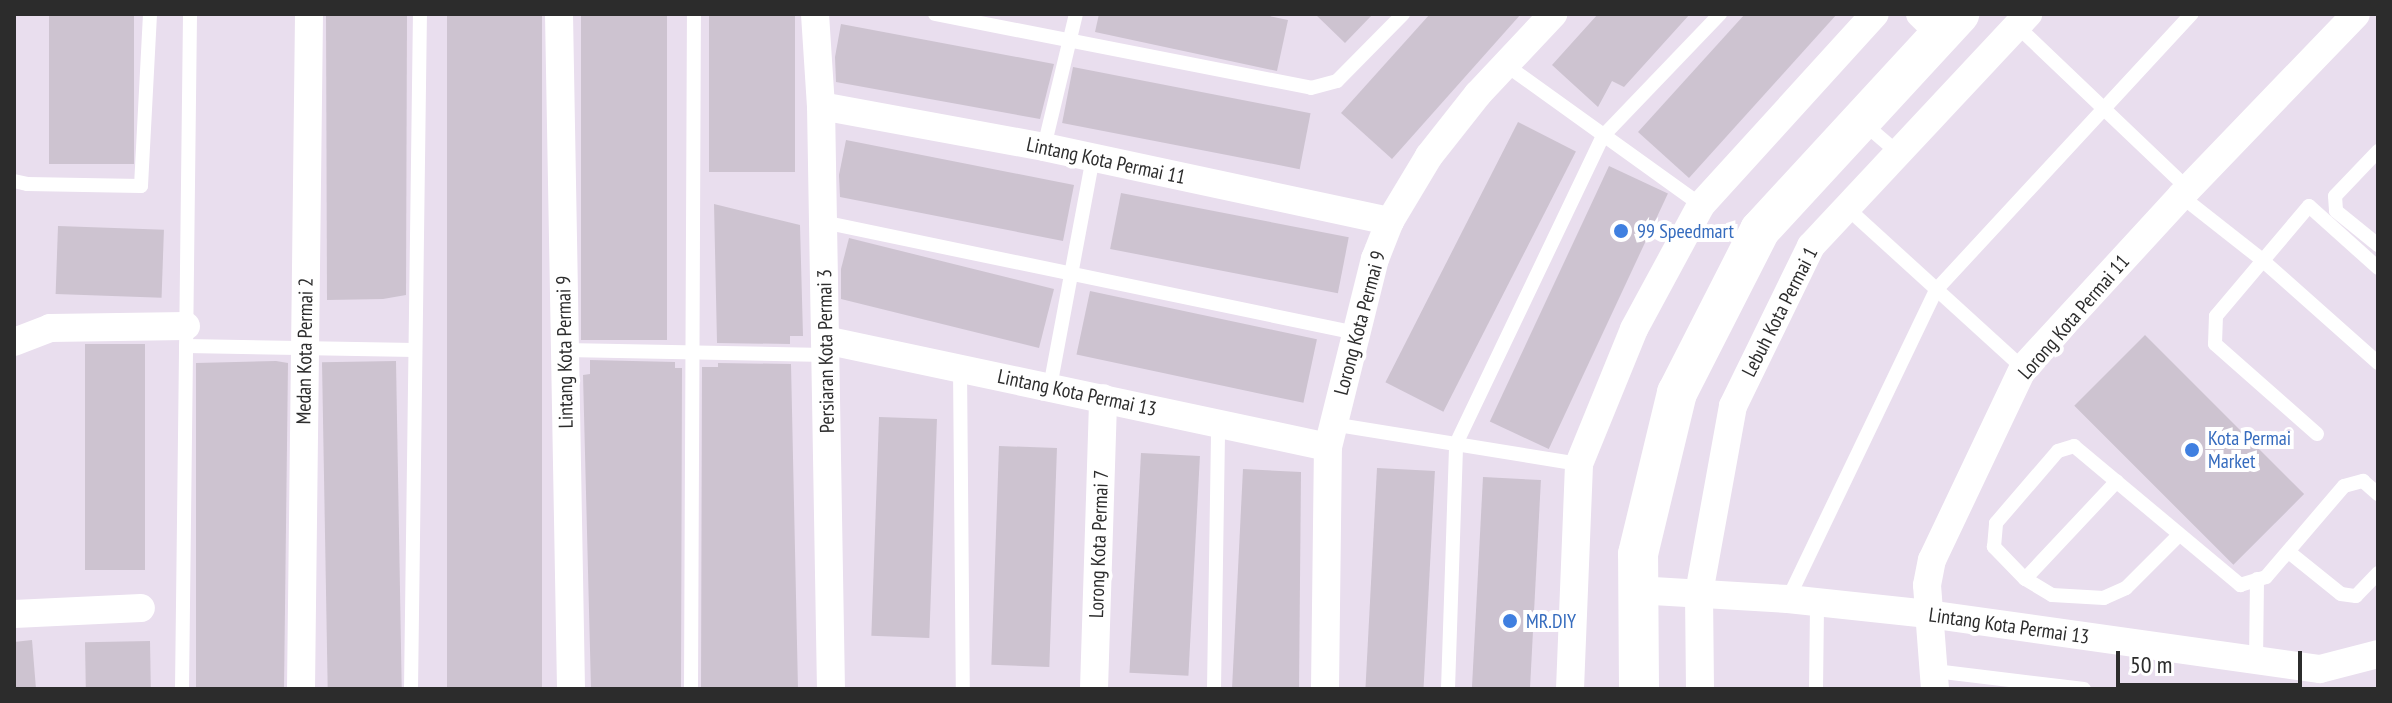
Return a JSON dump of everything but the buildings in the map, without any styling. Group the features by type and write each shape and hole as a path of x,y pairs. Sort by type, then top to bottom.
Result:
{"street":[{"name":"Medan Kota Permai 2","path":"301,689 309,14"},
{"name":"Lintang Kota Permai 9","path":"559,14 571,689"},
{"name":"Persiaran Kota Permai 3","path":"815,14 821,106 831,689"},
{"name":"Lorong Kota Permai 9","path":"1325,689 1330,435 1375,259 1390,221 1429,156 1553,14"},
{"path":"1570,689 1579,464 1634,329 1701,205 1875,14"},
{"name":"Lorong Kota Permai 11","path":"1935,680 1927,585 1932,560 2023,368 2185,192 2356,14"},
{"name":"Lebuh Kota Permai 1","path":"1700,689 1699,593 1733,406 1811,246 2022,20"},
{"path":"1639,689 1638,554 1677,393 1760,230 1860,121 1940,21"},
{"name":"Lintang Kota Permai 11","path":"821,106 1044,147 1390,221"},
{"path":"14,342 50,328 186,336"},
{"name":"Lintang Kota Permai 13","path":"826,347 960,368 1218,422 1330,435"},
{"name":"Lorong Kota Permai 7","path":"1094,689 1103,398"},
{"name":"Lintang Kota Permai 13","path":"1636,590 1788,599 1928,614 2320,669 2378,654"},
{"path":"14,614 141,608"}],"lane":[{"path":"14,181 27,184 141,186 150,14"},
{"path":"182,689 190,14"},
{"path":"411,689 420,14"},
{"path":"691,689 694,14"},
{"path":"935,14 1311,88 1337,81 1403,14"},
{"path":"1044,147 1072,41 1076,14"},
{"path":"1448,689 1456,444 1603,136 1720,14"},
{"path":"1788,599 1936,290 2192,14"},
{"path":"2022,20 2185,192 2378,363"},
{"path":"1506,65 1701,205"},
{"path":"1860,121 1897,152"},
{"path":"2378,151 2335,196 2336,211 2378,245"},
{"path":"1050,387 1093,158"},
{"path":"2317,434 2215,344 2216,316 2261,259 2309,206 2378,268"},
{"path":"1846,207 2023,368"},
{"path":"823,222 1356,333"},
{"path":"186,336 305,346 415,350"},
{"path":"565,350 692,352 826,347"},
{"path":"960,368 963,689"},
{"path":"1214,689 1218,422"},
{"path":"1330,435 1456,444 1579,464"},
{"path":"2179,535 2126,588 2104,598 2052,595 2025,579 1994,547 1996,523 2058,451 2074,446 2240,585 2266,577 2290,553 2344,486 2363,481 2378,494"},
{"path":"2025,579 2117,481"},
{"path":"2290,553 2341,594 2356,596 2378,573"},
{"path":"2256,662 2257,579"},
{"path":"1816,689 1817,602"},
{"path":"1935,680 2084,689"}],"place":[{"name":"99 Speedmart","path":"1621,231"},
{"name":"Kota Permai Market","path":"2192,450"},
{"name":"MR.DIY","path":"1510,621"}]}
